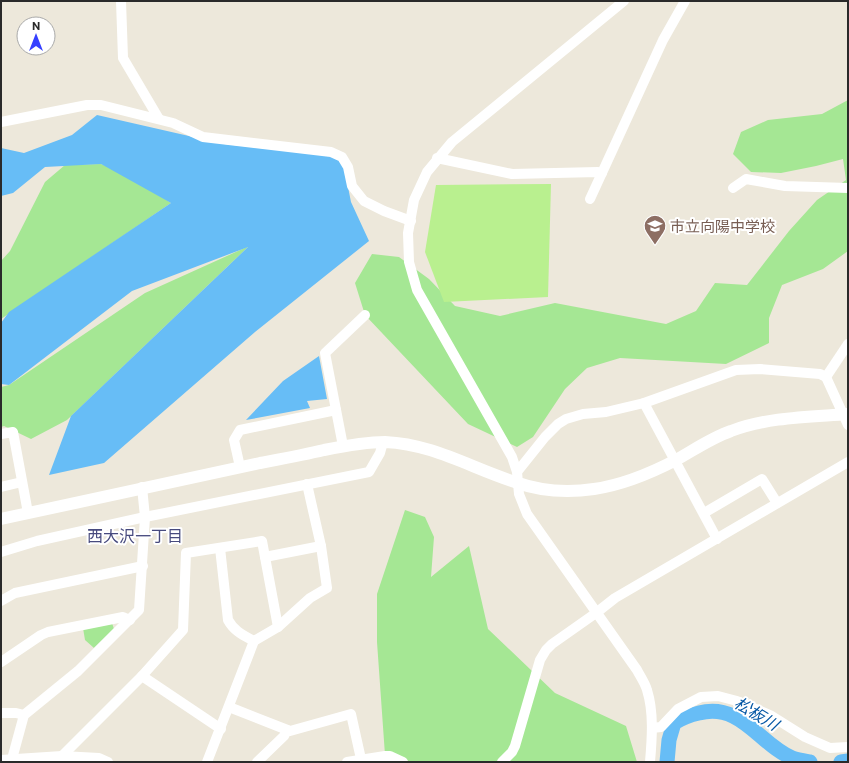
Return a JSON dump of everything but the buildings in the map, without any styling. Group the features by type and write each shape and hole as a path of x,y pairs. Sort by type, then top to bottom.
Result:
{"street":[{"path":"121,1 123,58 159,119"},
{"path":"590,199 663,40 685,1"},
{"path":"619,2 452,142 438,158 427,172 414,200 408,233 409,262 417,290 512,457 519,494 527,514 637,670 647,689 652,728 650,762"},
{"path":"1,122 86,105 101,105 173,123 203,136 331,152 342,157 348,167 352,186 364,201 384,212 411,221"},
{"path":"438,158 512,174 602,173"},
{"path":"733,188 746,180 785,186 848,188"},
{"path":"344,446 325,353 365,315"},
{"path":"826,377 848,344"},
{"path":"1,519 142,487 344,446 383,442 424,447 517,478 545,489 570,491 593,489 621,484 675,460 725,433 762,422 796,417 847,418 826,377 820,374 760,369 736,370 644,403 606,412 583,414 566,419 558,424 545,437 517,478"},
{"path":"644,403 717,539"},
{"path":"240,468 234,440 240,430 336,410"},
{"path":"1,434 13,432 28,513"},
{"path":"1,552 37,541 145,517 369,472 380,453 383,442"},
{"path":"502,762 512,752 515,746 533,679 540,660 549,647 615,598 652,575 717,539 848,462"},
{"path":"704,513 762,479 777,503"},
{"path":"1,486 22,482"},
{"path":"208,762 254,641 278,627 310,598 327,588 321,546 307,484"},
{"path":"12,759 24,715 78,671 139,610 145,517 142,487"},
{"path":"62,756 142,676 183,630 186,554 262,541 278,627"},
{"path":"265,557 321,546"},
{"path":"220,548 228,620 232,627 240,634 254,641"},
{"path":"1,601 14,593 143,566"},
{"path":"1,662 41,635 48,632 123,617 130,620"},
{"path":"142,676 220,729"},
{"path":"652,728 661,727 678,708 701,697 718,696 738,701 770,715 805,737 830,748 848,746"},
{"path":"229,707 290,731 351,714 361,759"},
{"path":"1,713 16,713 24,715"},
{"path":"257,762 284,736 287,730"},
{"path":"1,760 62,756 99,758 108,762"},
{"path":"347,762 390,756 403,762"}],"green space":[{"path":"848,100 848,251 823,269 782,285 769,318 769,343 726,364 620,358 587,368 565,389 533,437 517,447 468,424 365,315 355,283 372,254 399,257 429,279 455,306 500,316 555,303 666,324 696,311 715,283 747,285 789,231 817,200 846,180 843,159 781,173 751,172 733,154 741,132 768,120 822,114"},
{"path":"101,164 130,176 171,203 1,319 1,261 10,251 45,182 65,165"},
{"path":"551,184 548,297 444,302 425,252 436,185"},
{"path":"249,246 67,420 31,439 4,426 1,427 1,387 9,385 145,293"},
{"path":"405,510 425,517 434,537 431,577 469,546 488,629 555,693 626,726 637,762 365,762 385,755 377,642 377,594"},
{"path":"112,623 114,629 94,648 85,640 83,628"}],"water":[{"path":"97,115 224,144 342,157 351,202 369,241 255,332 104,463 49,475 71,416 248,247 132,291 9,385 1,384 1,323 9,312 171,203 101,164 45,167 13,193 1,196 1,148 24,153 72,135"},
{"path":"319,356 327,399 307,401 310,408 246,420 283,381"}],"waterway":[{"name":"松板川","path":"667,762 669,740 674,723 692,715 714,711 727,713 738,719 749,726 780,752 792,758 810,762"},
{"name":"松板川","path":"841,762 848,761"}],"place":[{"name":"市立向陽中学校","path":"655,246"}],"district":[{"name":"西大沢一丁目","path":"135,535"}]}
